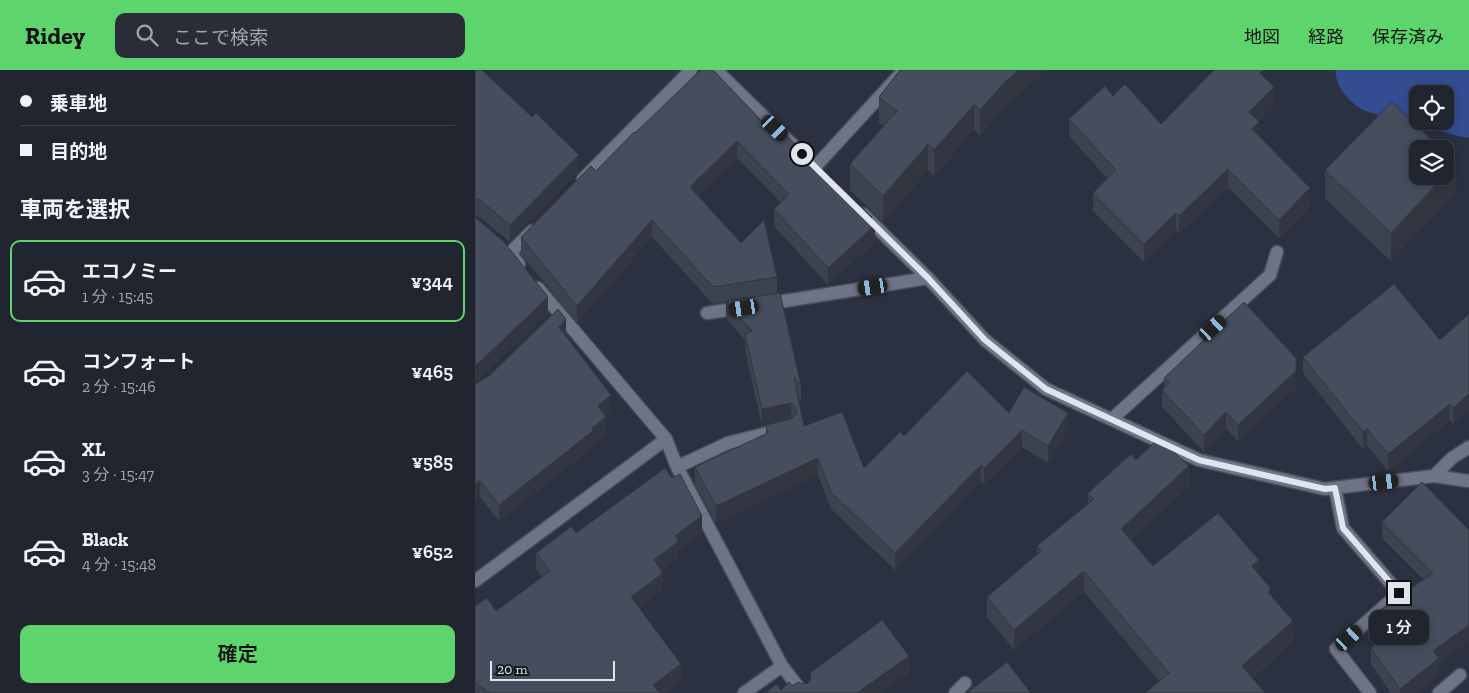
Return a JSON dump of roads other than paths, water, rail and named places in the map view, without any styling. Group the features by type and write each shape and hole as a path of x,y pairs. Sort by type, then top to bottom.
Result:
{"street":[{"path":"573,190 691,70"},
{"path":"722,72 812,163 904,70"},
{"path":"857,208 928,278 985,340 1046,389 1199,460 1325,489 1434,476 1469,481"},
{"path":"538,225 507,250 555,317 665,439 677,467 782,666 803,693"},
{"path":"1112,419 1270,275 1277,252"},
{"path":"707,313 928,278"},
{"path":"677,467 729,443 789,428"},
{"path":"475,581 665,439"},
{"path":"1434,476 1452,458 1469,447"},
{"path":"1335,488 1343,528 1399,593 1337,649 1370,693"},
{"path":"744,693 782,666"},
{"path":"1439,693 1461,675"},
{"path":"955,693 965,683"}],"waterway":[{"path":"1373,70 1379,76 1469,100"}]}
